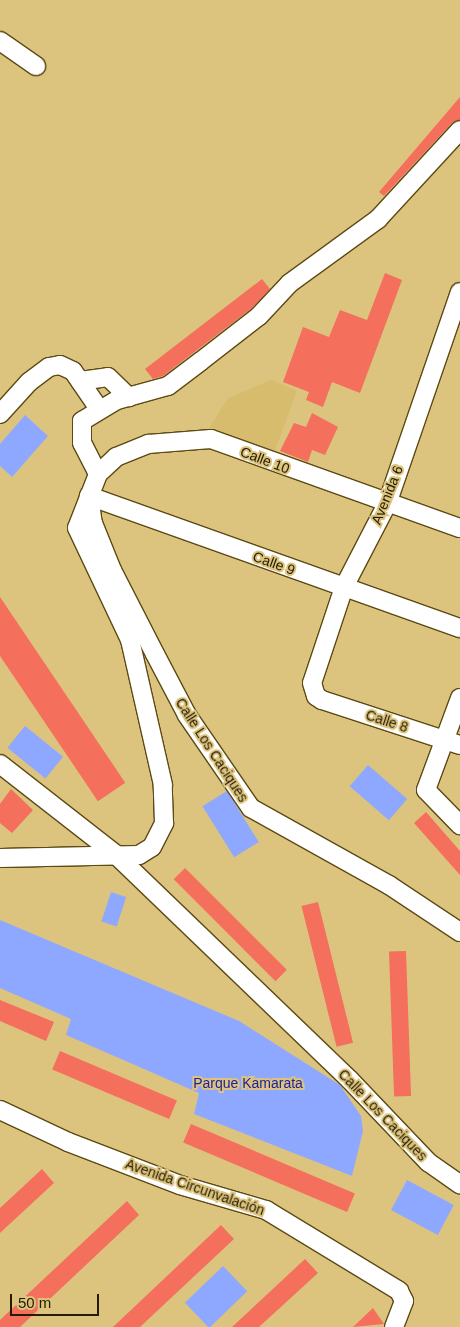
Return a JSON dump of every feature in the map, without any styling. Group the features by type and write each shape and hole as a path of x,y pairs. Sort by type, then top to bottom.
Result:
{"street":[{"path":"0,40 36,66"},
{"path":"0,858 115,854 139,855 152,847 164,823 166,806 130,640 77,528 98,474 86,454 80,429 82,421 99,409 129,397 168,386 259,316 290,283 378,220 460,130"},
{"name":"Avenida 6","path":"316,696 312,683 344,587 387,504 460,292"},
{"path":"0,414 28,382 49,367 60,365 72,371 99,409"},
{"path":"80,381 108,376 129,397"},
{"name":"Calle 10","path":"98,474 130,450 200,437 387,504 460,526"},
{"name":"Calle 9","path":"89,496 460,628"},
{"name":"Calle Los Caciques","path":"89,496 93,523 112,570 155,654 187,715 251,808 389,885 460,932"},
{"name":"Calle 8","path":"316,696 460,745"},
{"path":"460,698 442,739 426,790 460,825"},
{"name":"Calle Los Caciques","path":"0,764 115,854 349,1079 440,1174 460,1184"},
{"name":"Avenida Circunvalación","path":"0,1110 68,1142 180,1185 266,1210 399,1291 404,1301 396,1326"}],"shaded area":[{"path":"271,380 297,391 273,456 208,430 228,398"}],"green space":[{"path":"25,415 48,436 12,477 0,466 0,444"},
{"path":"25,726 63,757 45,779 7,748"},
{"path":"368,765 407,799 389,820 350,786"},
{"path":"227,791 259,842 234,857 202,806"},
{"path":"111,892 126,897 117,926 101,921"},
{"name":"Parque Kamarata","path":"0,920 239,1021 340,1085 361,1116 363,1131 352,1176 194,1114 199,1093 66,1035 71,1019 0,988"},
{"path":"407,1180 454,1205 438,1235 391,1210"},
{"path":"223,1266 247,1291 210,1327 185,1303"}],"building":[{"path":"460,97 460,120 452,123 384,196 379,192"},
{"path":"385,273 402,280 360,393 332,382 323,407 306,400 309,392 283,382 303,327 329,337 340,310 367,320"},
{"path":"262,279 270,289 252,308 163,376 153,379 145,369"},
{"path":"312,413 338,427 325,455 312,450 308,462 280,451 294,423 306,427"},
{"path":"0,597 125,783 98,801 0,656"},
{"path":"11,789 33,810 12,833 0,823 0,804"},
{"path":"426,812 460,851 460,875 414,823"},
{"path":"185,868 287,970 276,981 174,879"},
{"path":"318,902 353,1043 337,1047 302,906"},
{"path":"406,951 411,1096 394,1097 389,952"},
{"path":"0,1000 54,1022 46,1041 0,1021"},
{"path":"60,1051 177,1101 169,1119 52,1069"},
{"path":"191,1124 355,1194 347,1212 183,1142"},
{"path":"42,1169 54,1183 0,1233 0,1208"},
{"path":"127,1201 139,1215 20,1327 0,1327 0,1320"},
{"path":"221,1225 234,1239 140,1327 113,1327"},
{"path":"305,1259 318,1273 259,1327 232,1327"},
{"path":"373,1308 384,1324 353,1327"}]}
